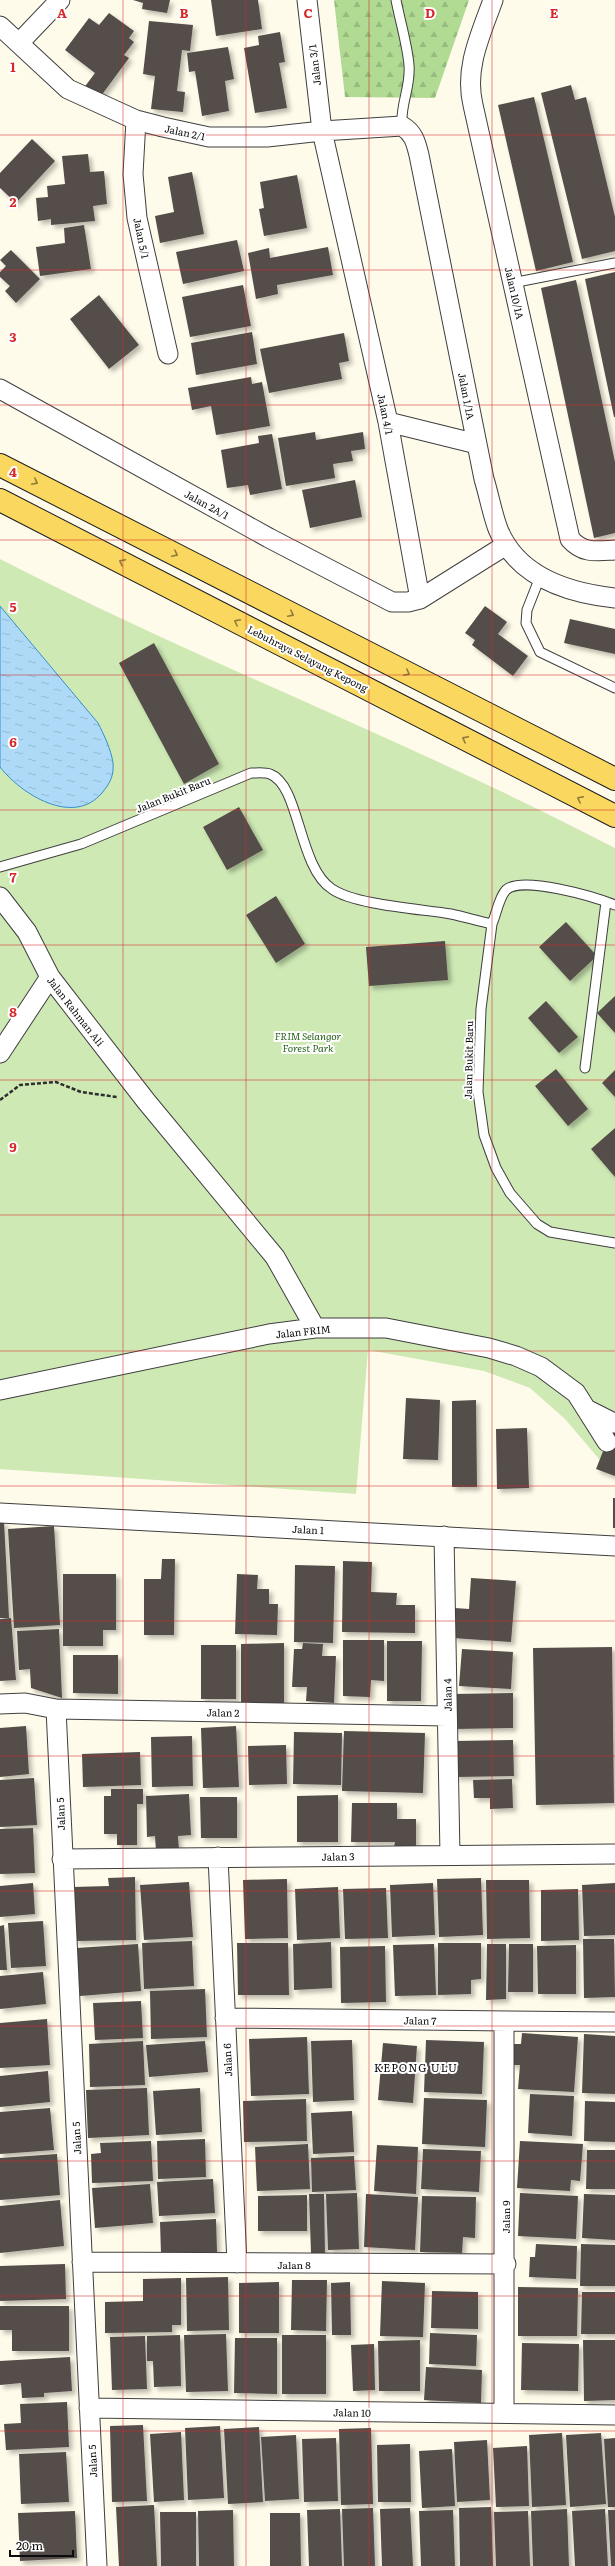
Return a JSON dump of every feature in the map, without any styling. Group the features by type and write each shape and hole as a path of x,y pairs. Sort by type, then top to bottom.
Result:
{"main road":[{"path":"0,465 615,780"},
{"name":"Lebuhraya Selayang Kepong","path":"0,500 615,816"}],"street":[{"path":"19,44 60,0"},
{"name":"Jalan 3/1","path":"306,0 322,131"},
{"name":"Jalan 10/1A","path":"493,0 471,64 470,92 512,283 570,540 578,548 588,551 615,550"},
{"name":"Jalan 2/1","path":"0,26 68,90 136,120 209,137 267,137 322,131 402,126"},
{"name":"Jalan 5/1","path":"136,120 133,174 137,218 168,354"},
{"name":"Jalan 1/1A","path":"402,126 409,130 414,138 419,155 477,444 498,530 506,545 517,559 540,577 568,590 615,598"},
{"name":"Jalan 4/1","path":"322,131 388,422 420,598"},
{"name":"Jalan 2A/1","path":"0,390 269,538 392,602 408,602 420,598"},
{"path":"388,422 477,444"},
{"path":"420,598 506,545"},
{"name":"Jalan Rahman Ali","path":"0,897 27,932 50,977 146,1101 275,1257 315,1328"},
{"path":"0,1053 50,977"},
{"name":"Jalan FRIM","path":"0,1390 269,1334 315,1328 386,1328 444,1337 516,1356 541,1367 576,1393 607,1442"},
{"name":"Jalan FRIM","path":"588,1410 614,1423"},
{"name":"Jalan 1","path":"0,1513 615,1546"},
{"name":"Jalan 4","path":"444,1536 450,1855"},
{"name":"Jalan 2","path":"0,1704 25,1703 56,1709 447,1716"},
{"name":"Jalan 5","path":"56,1709 97,2566"},
{"name":"Jalan 3","path":"62,1859 615,1854"},
{"name":"Jalan 6","path":"218,1857 237,2263"},
{"name":"Jalan 7","path":"225,2018 615,2022"},
{"name":"Jalan 9","path":"504,2021 506,2264 504,2413"},
{"name":"Jalan 8","path":"82,2262 506,2264"},
{"name":"Jalan 10","path":"89,2408 615,2415"}],"lane":[{"path":"396,0 409,65 408,90 401,112 402,126"},
{"path":"512,283 615,263"},
{"path":"540,577 527,610 526,623 540,652 615,688"},
{"name":"Jalan Bukit Baru","path":"0,867 81,844 251,774 269,773 279,780 287,792 307,854 317,873 331,889 354,898 492,924"},
{"name":"Jalan Bukit Baru","path":"615,906 606,902 530,884 513,884 504,891 492,924 481,1008 478,1092 484,1135 496,1168 510,1193 537,1224 550,1232 615,1243"},
{"path":"585,1068 606,902"}],"path":[{"path":"0,1100 20,1085 56,1082 81,1092 146,1101"}],"green space":[{"path":"334,0 469,0 435,98 345,97"},
{"name":"FRIM Selangor Forest Park","path":"0,559 153,633 463,773 615,848 615,1464 611,1473 565,1419 530,1388 484,1371 368,1350 356,1494 0,1469"}],"water":[{"path":"0,606 98,723 105,737 113,763 112,776 102,793 90,803 77,807 63,807 48,803 21,787 0,767"}],"building":[{"path":"133,0 170,0 167,13 142,9 143,3"},
{"path":"211,0 258,0 262,29 216,36"},
{"path":"109,13 134,31 129,38 134,42 124,55 129,58 98,100 83,89 95,73 65,50 89,18 99,25"},
{"path":"149,21 193,25 190,51 182,50 177,91 185,92 183,112 151,109 155,76 143,74"},
{"path":"280,32 285,62 279,63 287,108 255,113 244,48 259,45 258,36"},
{"path":"228,47 234,79 225,81 229,111 202,116 195,71 189,72 187,53"},
{"path":"571,85 575,100 586,97 615,217 615,251 582,259 541,93"},
{"path":"534,97 573,262 536,271 498,105"},
{"path":"32,139 55,161 16,203 0,188 0,173"},
{"path":"88,154 90,172 104,171 107,204 93,206 95,221 51,225 51,219 38,221 36,198 48,197 47,186 65,184 62,156"},
{"path":"192,172 204,234 160,243 155,216 174,212 168,177"},
{"path":"297,175 307,228 264,236 259,209 264,208 260,182"},
{"path":"84,225 91,269 40,276 36,247 65,243 64,228"},
{"path":"237,240 244,271 183,284 176,252"},
{"path":"328,247 333,275 277,285 278,294 256,299 248,253 269,248 270,258"},
{"path":"11,250 40,279 16,303 5,291 10,286 0,277 0,272 6,266 0,260"},
{"path":"615,272 615,417 614,417 585,279"},
{"path":"576,280 615,462 615,533 594,538 541,288"},
{"path":"243,285 251,326 190,337 182,297"},
{"path":"99,295 139,345 109,369 70,319"},
{"path":"252,332 257,364 196,375 191,343"},
{"path":"344,333 349,361 339,363 342,379 269,393 260,349"},
{"path":"251,377 252,384 262,382 270,426 216,435 211,406 192,410 188,388"},
{"path":"315,432 316,440 363,432 365,449 351,451 353,461 333,464 335,478 286,486 278,438"},
{"path":"272,434 282,489 250,495 248,485 227,488 221,450 259,443 258,436"},
{"path":"355,480 362,517 310,528 302,490"},
{"path":"485,606 507,622 498,634 528,656 513,676 472,645 475,640 465,633"},
{"path":"570,619 615,629 615,654 564,643"},
{"path":"154,643 219,764 184,784 119,663"},
{"path":"239,807 263,850 227,870 203,827"},
{"path":"276,896 305,944 276,963 246,915"},
{"path":"566,922 597,956 570,981 539,947"},
{"path":"445,941 448,980 369,986 366,947"},
{"path":"615,996 615,1033 597,1013"},
{"path":"546,1001 578,1037 559,1053 528,1018"},
{"path":"556,1069 588,1109 568,1126 535,1086"},
{"path":"615,1070 615,1097 602,1083"},
{"path":"615,1128 615,1177 591,1149"},
{"path":"406,1398 440,1400 438,1460 403,1459"},
{"path":"476,1400 477,1487 452,1487 452,1401"},
{"path":"615,1421 615,1476 596,1469"},
{"path":"527,1428 529,1488 497,1489 496,1429"},
{"path":"613,1498 615,1498 615,1528 613,1528"},
{"path":"0,1521 4,1521 9,1618 0,1618"},
{"path":"54,1526 60,1625 14,1628 8,1529"},
{"path":"162,1559 175,1559 174,1635 144,1635 144,1579 161,1579"},
{"path":"343,1561 372,1562 371,1592 397,1593 396,1605 415,1605 415,1633 342,1632"},
{"path":"295,1565 335,1566 333,1643 294,1642"},
{"path":"63,1574 116,1574 116,1630 103,1630 103,1646 63,1646"},
{"path":"237,1574 258,1575 257,1589 269,1589 269,1604 278,1604 277,1635 235,1634"},
{"path":"471,1578 516,1581 511,1642 453,1638 455,1608 469,1609"},
{"path":"11,1618 16,1680 0,1681 0,1619"},
{"path":"59,1629 62,1698 31,1688 30,1669 19,1670 17,1631"},
{"path":"343,1640 384,1640 384,1681 371,1680 370,1697 343,1696"},
{"path":"387,1641 422,1641 421,1701 387,1701"},
{"path":"284,1643 284,1708 241,1708 241,1644"},
{"path":"303,1643 323,1644 322,1656 336,1656 334,1703 306,1701 307,1687 292,1687 294,1649 302,1649"},
{"path":"201,1645 236,1645 236,1699 201,1699"},
{"path":"612,1647 614,1803 536,1805 533,1648"},
{"path":"462,1649 513,1652 511,1689 459,1686"},
{"path":"73,1655 118,1655 118,1694 73,1693"},
{"path":"513,1693 513,1728 453,1729 452,1694"},
{"path":"26,1726 29,1774 0,1777 0,1728"},
{"path":"236,1726 239,1787 203,1788 201,1728"},
{"path":"344,1731 425,1733 423,1793 342,1791"},
{"path":"294,1732 342,1733 341,1785 293,1784"},
{"path":"192,1736 193,1786 152,1787 151,1737"},
{"path":"513,1740 514,1776 455,1777 455,1741"},
{"path":"286,1745 287,1784 249,1785 248,1746"},
{"path":"140,1752 141,1785 83,1787 82,1754"},
{"path":"34,1778 37,1825 0,1827 0,1780"},
{"path":"512,1779 513,1808 490,1809 490,1798 474,1798 473,1780"},
{"path":"111,1789 143,1789 143,1804 137,1804 137,1845 117,1845 117,1834 104,1834 104,1796 111,1796"},
{"path":"189,1794 191,1835 178,1836 179,1850 156,1851 155,1836 147,1837 146,1796"},
{"path":"338,1795 338,1842 297,1842 297,1796"},
{"path":"200,1797 237,1797 237,1838 201,1838"},
{"path":"352,1803 397,1803 397,1819 416,1819 416,1847 394,1847 395,1842 351,1842"},
{"path":"33,1828 35,1873 0,1874 0,1829"},
{"path":"135,1877 136,1940 75,1941 73,1887 109,1886 108,1878"},
{"path":"481,1878 483,1935 439,1937 437,1879"},
{"path":"287,1879 288,1938 245,1939 243,1880"},
{"path":"486,1880 529,1880 530,1938 487,1939"},
{"path":"189,1882 193,1937 144,1940 140,1885"},
{"path":"33,1883 35,1914 0,1917 0,1886"},
{"path":"433,1883 435,1935 392,1937 390,1885"},
{"path":"615,1883 615,1935 584,1936 582,1885"},
{"path":"338,1887 340,1938 297,1940 295,1889"},
{"path":"386,1888 388,1938 345,1939 343,1889"},
{"path":"578,1889 579,1940 541,1941 541,1890"},
{"path":"43,1921 46,1966 11,1968 8,1923"},
{"path":"4,1925 7,1970 0,1970 0,1926"},
{"path":"583,1939 614,1939 615,1997 584,1998"},
{"path":"192,1941 194,1986 144,1989 142,1943"},
{"path":"331,1942 332,1988 294,1990 293,1944"},
{"path":"237,1943 288,1943 289,1995 238,1995"},
{"path":"438,1943 481,1943 481,1979 471,1980 471,1994 438,1995"},
{"path":"138,1944 141,1991 80,1996 76,1948"},
{"path":"434,1944 436,1995 395,1996 393,1945"},
{"path":"487,1944 506,1944 506,1999 486,2000"},
{"path":"509,1944 533,1944 533,1992 508,1992"},
{"path":"576,1945 576,1994 538,1994 537,1946"},
{"path":"385,1946 386,2002 341,2003 340,1947"},
{"path":"43,1972 46,2004 0,2009 0,1976"},
{"path":"205,1989 207,2037 151,2039 150,1991"},
{"path":"141,2001 143,2038 95,2040 93,2003"},
{"path":"47,2019 50,2065 0,2068 0,2023"},
{"path":"522,2033 578,2037 574,2092 518,2089 520,2065 511,2065 512,2044 521,2044"},
{"path":"584,2034 615,2036 615,2094 582,2093"},
{"path":"307,2037 309,2094 251,2096 249,2039"},
{"path":"352,2040 354,2100 313,2102 311,2041"},
{"path":"426,2040 484,2042 482,2094 424,2092"},
{"path":"143,2041 145,2085 90,2087 89,2044"},
{"path":"205,2041 208,2072 149,2077 146,2045"},
{"path":"383,2043 417,2046 413,2103 378,2100"},
{"path":"48,2071 50,2102 0,2107 0,2076"},
{"path":"147,2088 149,2135 88,2138 86,2090"},
{"path":"200,2088 202,2132 156,2135 153,2091"},
{"path":"530,2094 574,2096 572,2136 528,2133"},
{"path":"424,2098 487,2100 485,2147 422,2144"},
{"path":"306,2099 307,2141 244,2142 243,2101"},
{"path":"585,2101 615,2102 615,2142 584,2141"},
{"path":"50,2108 54,2150 0,2154 0,2112"},
{"path":"352,2111 354,2152 313,2154 311,2113"},
{"path":"205,2139 206,2177 158,2179 157,2141"},
{"path":"151,2141 153,2181 92,2183 91,2154 101,2153 100,2143"},
{"path":"520,2141 583,2144 580,2181 571,2180 570,2191 517,2188"},
{"path":"308,2144 310,2189 257,2191 255,2147"},
{"path":"377,2145 418,2147 416,2194 374,2191"},
{"path":"423,2149 481,2151 479,2192 421,2189"},
{"path":"587,2150 615,2150 615,2189 586,2189"},
{"path":"57,2154 60,2195 0,2200 0,2158"},
{"path":"354,2156 356,2190 312,2192 311,2158"},
{"path":"213,2179 215,2213 159,2216 157,2182"},
{"path":"150,2184 153,2223 95,2228 92,2188"},
{"path":"357,2193 359,2249 328,2250 326,2194"},
{"path":"520,2193 578,2196 576,2239 518,2236"},
{"path":"309,2194 324,2194 325,2253 311,2253"},
{"path":"366,2194 418,2197 415,2250 364,2247"},
{"path":"584,2194 615,2195 615,2240 582,2238"},
{"path":"307,2195 307,2231 258,2231 258,2196"},
{"path":"422,2196 476,2197 475,2238 463,2237 462,2253 420,2252"},
{"path":"60,2200 64,2246 0,2253 0,2206"},
{"path":"216,2219 217,2252 161,2254 160,2222"},
{"path":"536,2244 577,2246 576,2279 529,2277 530,2257 535,2257"},
{"path":"581,2244 615,2245 615,2286 580,2286"},
{"path":"65,2264 66,2299 0,2301 0,2266"},
{"path":"228,2277 229,2330 187,2331 186,2278"},
{"path":"181,2278 181,2325 172,2325 172,2332 105,2333 105,2302 143,2301 143,2279"},
{"path":"292,2280 327,2280 326,2331 291,2330"},
{"path":"382,2281 425,2283 423,2337 380,2336"},
{"path":"279,2282 279,2333 239,2333 239,2283"},
{"path":"350,2282 351,2335 332,2335 331,2283"},
{"path":"518,2287 578,2288 577,2336 518,2336"},
{"path":"432,2291 478,2292 478,2329 431,2328"},
{"path":"582,2292 615,2292 615,2334 581,2334"},
{"path":"0,2306 69,2306 69,2351 12,2351 12,2330 0,2330"},
{"path":"430,2333 477,2335 476,2366 429,2364"},
{"path":"226,2334 228,2391 186,2392 184,2335"},
{"path":"180,2335 181,2386 154,2387 153,2361 147,2361 147,2336"},
{"path":"282,2335 326,2335 326,2394 282,2394"},
{"path":"145,2336 147,2389 112,2390 110,2337"},
{"path":"235,2338 277,2338 277,2394 234,2393"},
{"path":"420,2340 420,2391 379,2391 378,2341"},
{"path":"583,2340 615,2340 615,2400 584,2401"},
{"path":"522,2343 579,2344 578,2391 521,2390"},
{"path":"374,2344 375,2390 353,2391 351,2345"},
{"path":"70,2357 72,2391 44,2393 44,2397 22,2398 21,2383 0,2385 0,2361"},
{"path":"426,2367 482,2370 481,2403 424,2400"},
{"path":"67,2402 69,2447 6,2450 4,2424 21,2423 20,2404"},
{"path":"143,2425 147,2501 112,2502 110,2426"},
{"path":"220,2426 224,2498 188,2500 185,2428"},
{"path":"259,2427 263,2502 228,2504 224,2429"},
{"path":"371,2428 373,2504 341,2505 339,2429"},
{"path":"181,2432 184,2500 154,2502 150,2434"},
{"path":"562,2433 566,2505 532,2507 529,2435"},
{"path":"601,2433 606,2504 570,2507 566,2435"},
{"path":"296,2435 299,2499 265,2501 261,2437"},
{"path":"336,2438 338,2501 304,2502 302,2439"},
{"path":"615,2438 615,2507 608,2507 604,2439"},
{"path":"487,2440 490,2500 457,2502 454,2442"},
{"path":"410,2444 411,2502 378,2502 377,2445"},
{"path":"527,2446 529,2506 496,2507 493,2448"},
{"path":"452,2449 455,2506 422,2508 419,2451"},
{"path":"66,2452 69,2502 21,2504 19,2454"},
{"path":"154,2505 157,2566 119,2566 116,2507"},
{"path":"491,2507 493,2566 460,2566 459,2508"},
{"path":"373,2508 375,2566 344,2566 342,2509"},
{"path":"410,2508 413,2566 382,2566 380,2509"},
{"path":"340,2509 342,2566 309,2566 307,2510"},
{"path":"567,2509 569,2566 533,2566 531,2511"},
{"path":"605,2509 608,2566 575,2566 572,2511"},
{"path":"233,2510 234,2566 199,2566 198,2511"},
{"path":"453,2510 455,2566 421,2566 419,2511"},
{"path":"608,2510 615,2510 615,2566 611,2566"},
{"path":"75,2511 77,2558 20,2561 18,2513"},
{"path":"528,2511 530,2566 496,2566 494,2512"},
{"path":"160,2512 196,2512 196,2566 161,2566"},
{"path":"270,2513 300,2513 301,2566 270,2566"}],"district":[{"name":"KEPONG ULU","path":"416,2067"}]}
